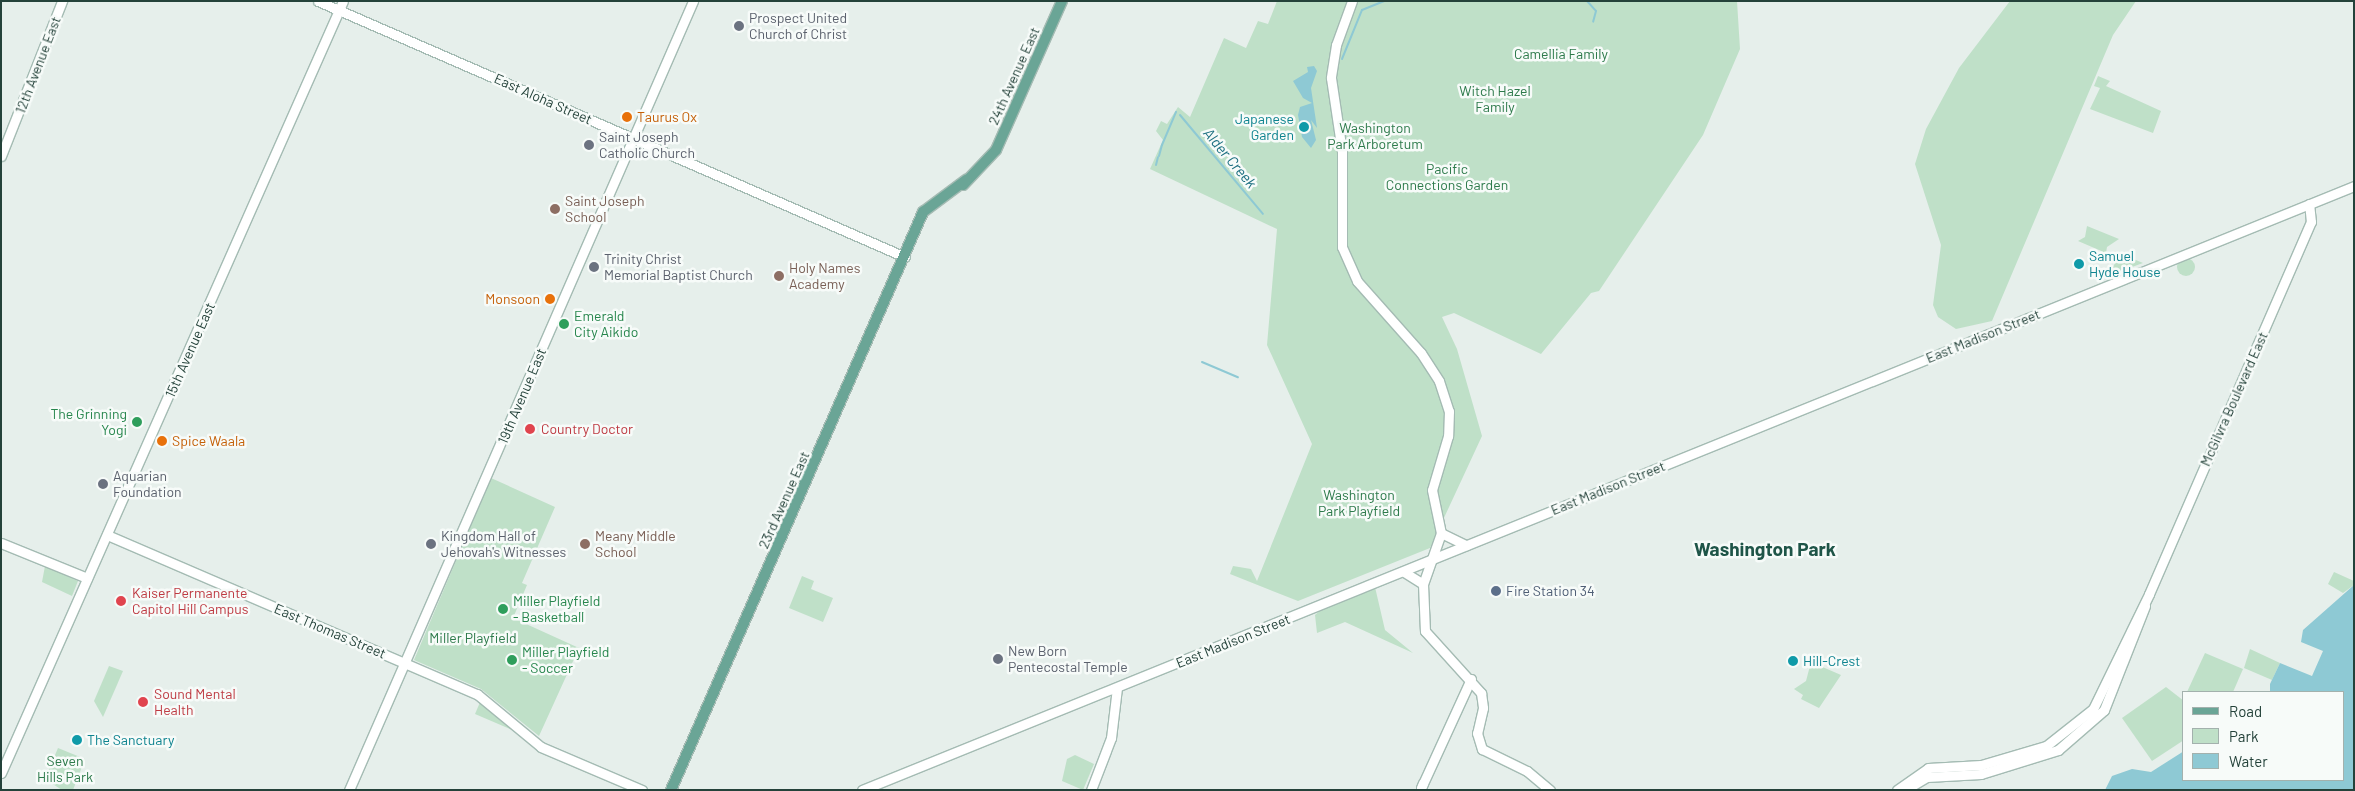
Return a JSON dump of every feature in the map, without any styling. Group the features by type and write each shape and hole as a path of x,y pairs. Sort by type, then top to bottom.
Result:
{"main road":[{"name":"24th Avenue East","path":"989,160 1062,1"},
{"name":"23rd Avenue East","path":"671,790 920,221 932,206 989,160"}],"street":[{"name":"12th Avenue East","path":"1,156 62,1"},
{"name":"East Aloha Street","path":"318,1 905,257"},
{"name":"15th Avenue East","path":"1,773 343,1"},
{"name":"19th Avenue East","path":"349,790 693,1"},
{"path":"1352,1 1336,45 1331,78 1342,152 1342,246 1352,275 1417,347 1446,397 1448,436 1432,490 1441,533 1423,584 1422,610 1429,639 1471,679 1483,700 1477,733 1482,749 1527,771 1550,790"},
{"name":"East Madison Street","path":"862,790 2354,186"},
{"name":"McGilvra Boulevard East","path":"1905,790 1927,777 1981,774 2058,750 2101,714 2134,629 2314,216 2309,204"},
{"path":"1441,533 1466,545"},
{"name":"East Thomas Street","path":"107,535 488,699 541,747 642,790"},
{"path":"1,542 87,578"},
{"path":"1404,572 1423,584"},
{"name":"McGilvra Boulevard East","path":"1897,790 1928,768 1981,765 2053,742 2093,709 2134,629"},
{"path":"1421,787 1471,679"},
{"path":"1091,790 1111,738 1117,688"}],"green space":[{"name":"Washington Park Arboretum","path":"1277,1 1737,1 1740,49 1703,135 1599,291 1591,293 1541,354 1454,313 1442,317 1457,349 1482,436 1430,548 1298,601 1230,574 1233,566 1251,569 1257,581 1312,444 1267,345 1277,229 1150,169 1163,140 1156,131 1161,121 1167,124 1178,107 1190,117 1224,38 1246,48 1258,21 1268,24"},
{"path":"2010,1 2136,1 2113,35 1992,321 1956,329 1938,317 1933,305 1941,245 1915,164 1926,129 1959,68"},
{"path":"2098,76 2110,81 2106,86 2161,111 2153,133 2090,109 2100,88 2094,86"},
{"path":"2087,226 2119,239 2107,247 2106,253 2078,241 2085,237"},
{"path":"2119,253 2143,263 2110,275"},
{"path":"2186,258 2194,263 2195,267 2190,275 2186,276 2178,271 2177,267 2182,259"},
{"name":"Miller Playfield","path":"491,478 555,507 522,583 527,585 513,618 579,648 539,736 481,689 414,660"},
{"path":"45,566 78,581 72,596 42,582"},
{"path":"2334,572 2354,581 2354,585 2343,593 2328,584"},
{"path":"802,576 814,581 811,589 833,598 823,622 789,608"},
{"path":"1375,587 1385,630 1413,653 1345,622 1317,633 1315,615 1323,608"},
{"path":"2250,649 2280,663 2272,680 2244,668"},
{"path":"2205,653 2243,669 2233,691 2187,691"},
{"path":"1811,662 1841,675 1819,708 1801,699 1803,695 1794,689 1806,681"},
{"path":"109,666 123,671 103,717 94,701"},
{"path":"2166,687 2182,699 2182,741 2152,761 2122,718"},
{"path":"481,700 519,733 475,714"},
{"name":"Seven Hills Park","path":"58,748 85,759 73,790 62,790 45,779"},
{"path":"1075,755 1094,764 1083,790 1062,781 1067,759"}],"water":[{"path":"1314,66 1317,71 1311,88 1317,128 1311,120 1316,140 1311,148 1302,137 1298,115 1300,107 1312,103 1303,98 1293,81 1308,72 1307,67"},
{"path":"2354,585 2354,790 2105,790 2112,776 2132,769 2151,772 2182,752 2182,781 2345,781 2345,691 2270,691 2270,684 2280,663 2312,676 2323,651 2301,642 2303,630"}],"waterway":[{"path":"1342,59 1362,10 1384,1"},
{"path":"1587,1 1596,11 1593,22"},
{"name":"Alder Creek","path":"1162,145 1176,112"},
{"name":"Alder Creek","path":"1180,115 1263,214"},
{"name":"Alder Creek","path":"1159,156 1162,145"},
{"name":"Alder Creek","path":"1156,165 1158,157"},
{"path":"1202,362 1238,377"}],"place":[{"name":"Prospect United Church of Christ","path":"739,26"},
{"name":"Taurus Ox","path":"627,117"},
{"name":"Japanese Garden","path":"1304,127"},
{"name":"Saint Joseph Catholic Church","path":"589,145"},
{"name":"Saint Joseph School","path":"555,209"},
{"name":"Samuel Hyde House","path":"2079,264"},
{"name":"Trinity Christ Memorial Baptist Church","path":"594,267"},
{"name":"Holy Names Academy","path":"779,276"},
{"name":"Monsoon","path":"550,299"},
{"name":"Emerald City Aikido","path":"564,324"},
{"name":"The Grinning Yogi","path":"137,422"},
{"name":"Country Doctor","path":"530,429"},
{"name":"Spice Waala","path":"162,441"},
{"name":"Aquarian Foundation","path":"103,484"},
{"name":"Kingdom Hall of Jehovah's Witnesses","path":"431,544"},
{"name":"Meany Middle School","path":"585,544"},
{"name":"Fire Station 34","path":"1496,591"},
{"name":"Kaiser Permanente Capitol Hill Campus","path":"121,601"},
{"name":"Miller Playfield - Basketball","path":"503,609"},
{"name":"New Born Pentecostal Temple","path":"998,659"},
{"name":"Miller Playfield - Soccer","path":"512,660"},
{"name":"Hill-Crest","path":"1793,661"},
{"name":"Sound Mental Health","path":"143,702"},
{"name":"The Sanctuary","path":"77,740"}],"district":[{"name":"Washington Park","path":"1765,549"}],"park label":[{"name":"Camellia Family","path":"1561,54"},
{"name":"Witch Hazel Family","path":"1495,99"},
{"name":"Pacific Connections Garden","path":"1447,177"},
{"name":"Washington Park Playfield","path":"1359,504"}]}
